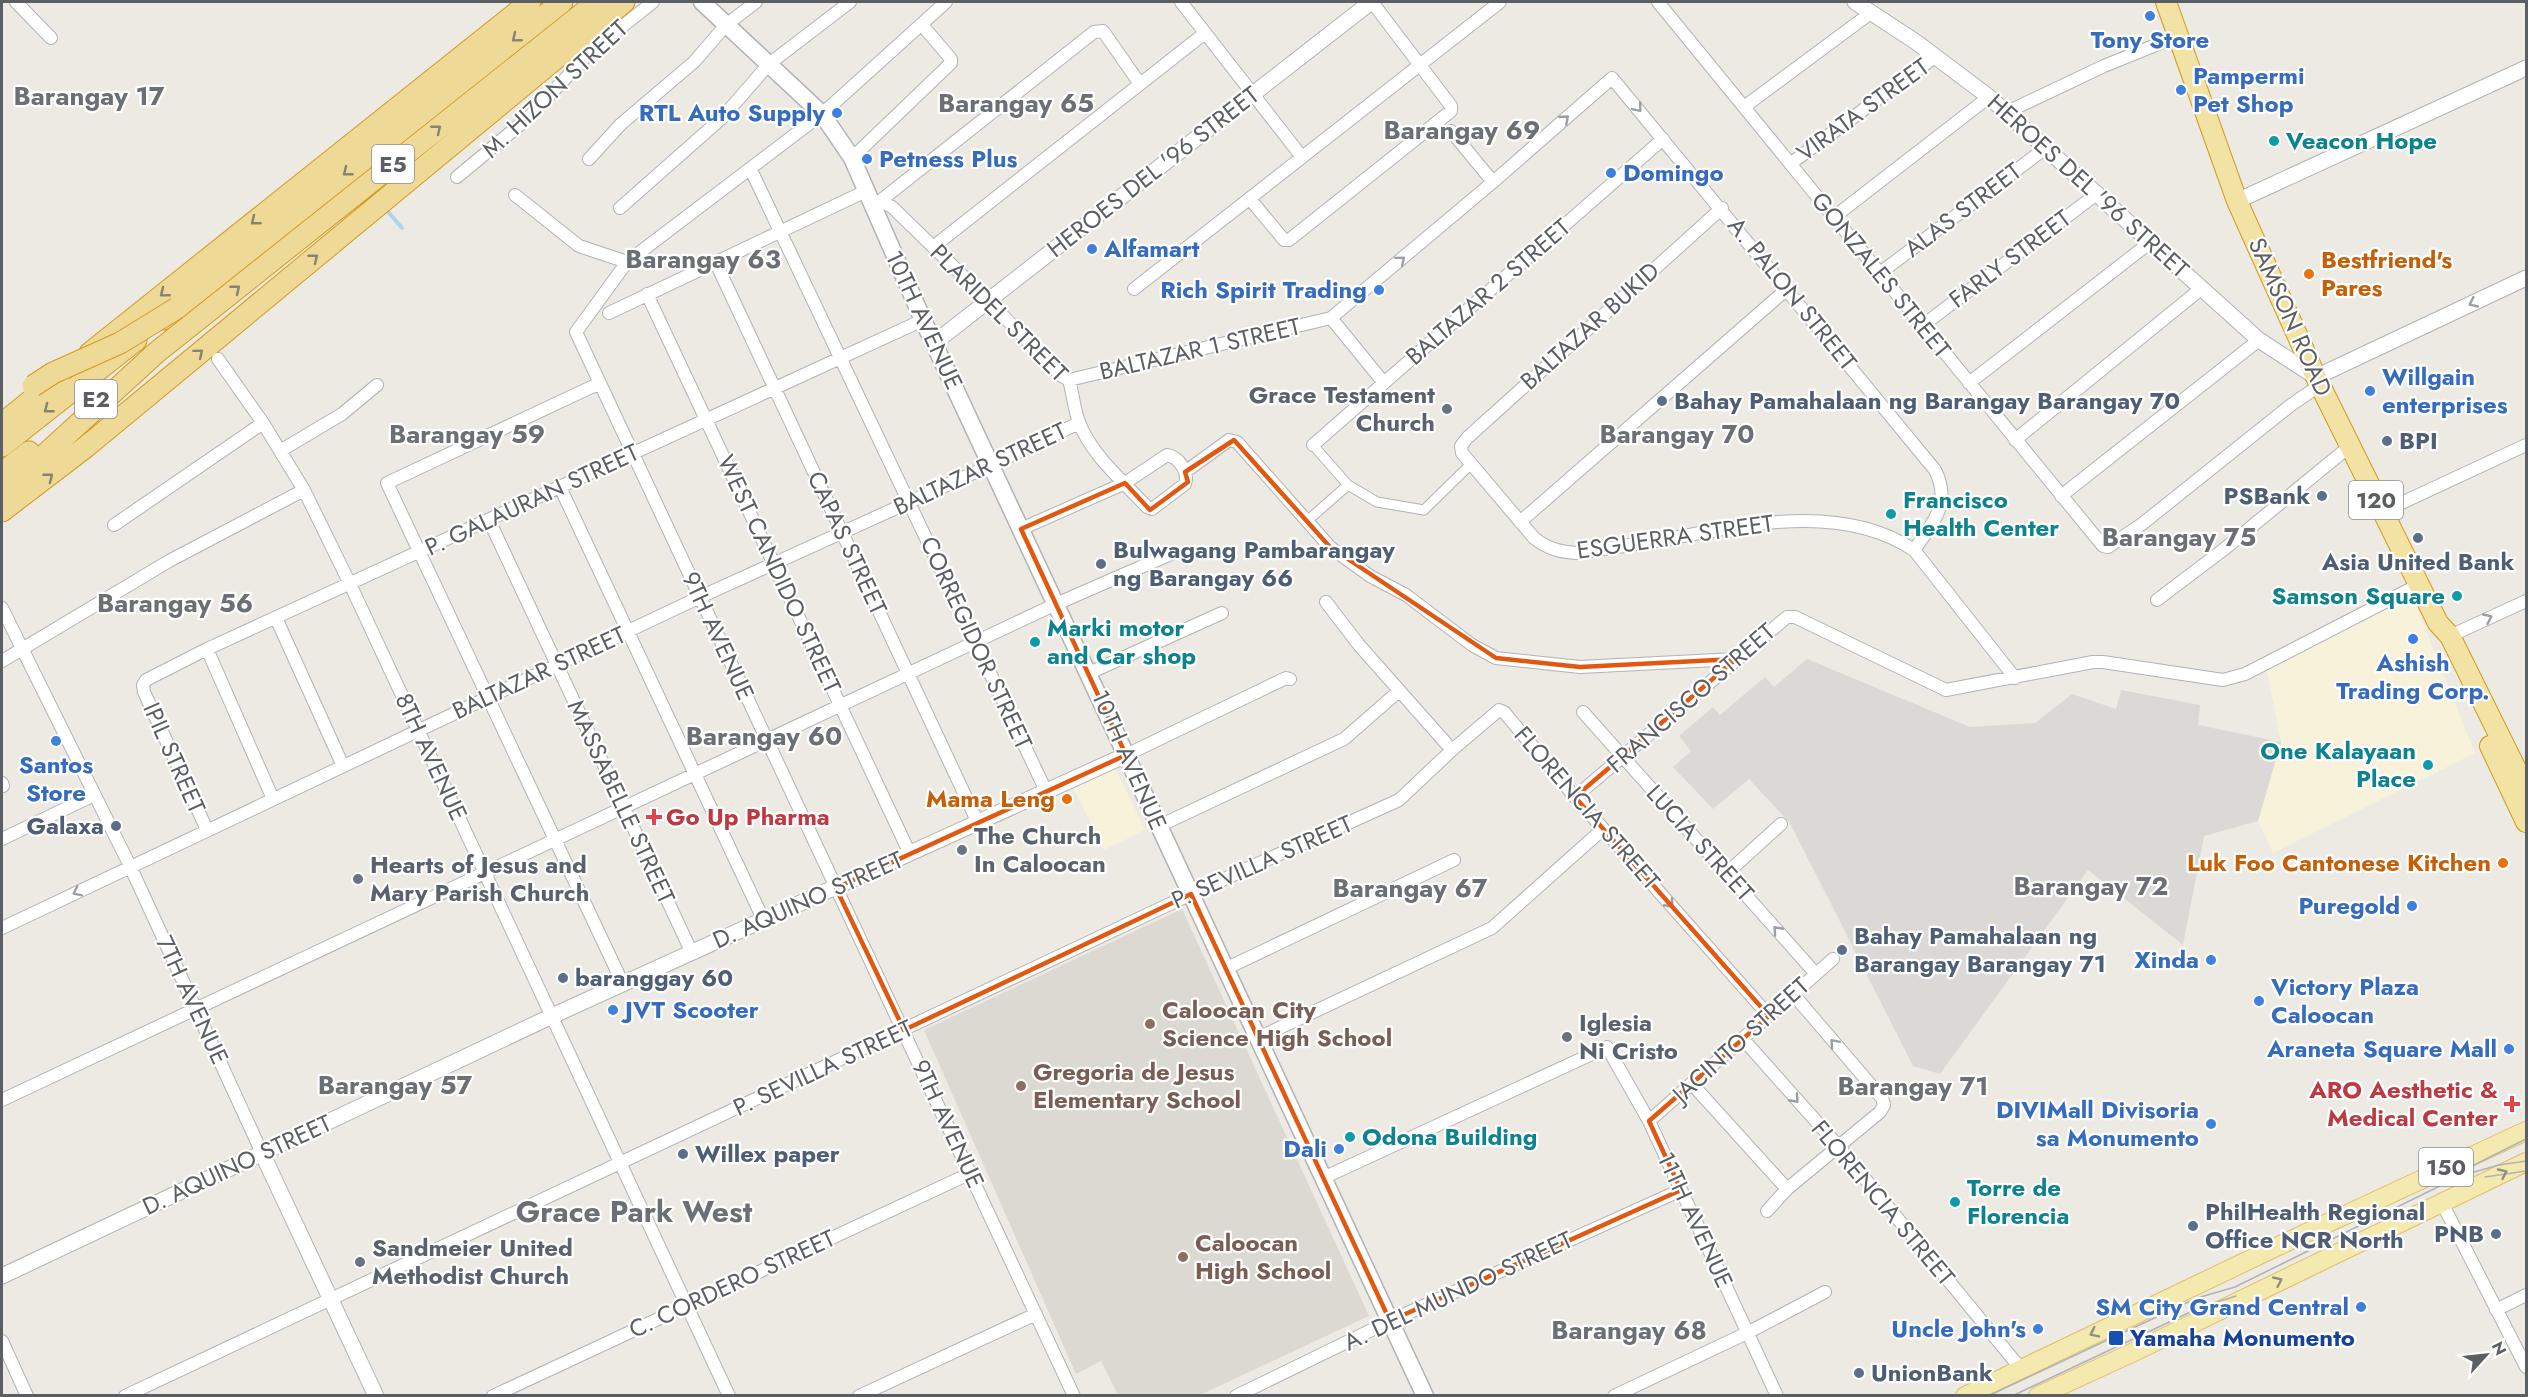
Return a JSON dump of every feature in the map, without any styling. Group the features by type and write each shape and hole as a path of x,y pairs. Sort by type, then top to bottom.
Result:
{"highway":[{"path":"2,424 530,2"},
{"name":"E5","path":"177,308 562,2"},
{"name":"E5","path":"190,326 597,2"},
{"path":"2,511 53,474 624,2"},
{"name":"SAMSON ROAD","path":"2166,2 2237,201 2318,381 2418,585 2525,784"},
{"path":"2,410 53,373 120,343 177,308"},
{"name":"E2","path":"2,446 177,308"},
{"path":"2,494 125,380 190,326"},
{"name":"E2","path":"2,473 190,326"},
{"name":"SAMSON ROAD","path":"2444,630 2440,640 2526,822"}],"main road":[{"name":"10TH AVENUE","path":"702,2 822,114 852,158 873,200 923,320 1425,1395"},
{"name":"150","path":"1965,1395 2383,1196 2526,1131"},
{"name":"150","path":"2038,1395 2367,1240 2526,1162"}],"street":[{"path":"16,2 51,38"},
{"name":"M. HIZON STREET","path":"457,177 528,118 591,51 653,2"},
{"path":"589,159 621,124 694,62 726,26 756,2"},
{"path":"620,208 723,117 769,64 850,2"},
{"path":"515,195 579,246 627,262 822,114 946,2"},
{"path":"1181,2 1302,157"},
{"path":"1250,199 1284,240 1289,240 1452,108 1372,2"},
{"name":"HEROES DEL '96 STREET","path":"934,343 1372,2"},
{"path":"1134,289 1500,2"},
{"name":"GONZALES STREET","path":"1660,2 2105,548 2142,524 2318,381"},
{"name":"HEROES DEL '96 STREET","path":"1855,2 1936,56 1989,97 2152,241 2259,340 2318,381"},
{"path":"1744,107 1872,12"},
{"path":"852,158 951,63 951,59 922,25"},
{"path":"609,313 781,233 873,200 1094,32 1103,32 1140,84"},
{"path":"933,247 1205,33"},
{"path":"2007,112 2104,66 2178,36"},
{"name":"VIRATA STREET","path":"1790,164 1936,56"},
{"path":"2237,201 2526,68"},
{"name":"A. PALON STREET","path":"1612,78 1722,208 1935,470 1942,483 1943,495 1939,514 1914,550"},
{"name":"BALTAZAR 1 STREET","path":"1070,380 1336,315 1612,78"},
{"path":"1834,217 1989,97"},
{"path":"1451,131 1493,182"},
{"name":"BALTAZAR 2 STREET","path":"1313,446 1663,139"},
{"name":"ALAS STREET","path":"1880,273 2047,147"},
{"name":"CORREGIDOR STREET","path":"751,170 1046,791"},
{"name":"FARLY STREET","path":"1922,326 2098,193"},
{"name":"PLARIDEL STREET","path":"873,200 892,207 988,300 1060,375 1070,380 1079,423 1097,451 1152,509 1185,484 1185,472"},
{"name":"BALTAZAR BUKID","path":"1461,446 1467,438 1722,208"},
{"path":"1969,383 2152,241"},
{"name":"9TH AVENUE","path":"627,262 576,332 1074,1395"},
{"name":"CAPAS STREET","path":"716,263 978,823"},
{"path":"2318,381 2526,278"},
{"path":"2015,440 2202,288"},
{"path":"1520,522 1787,289"},
{"name":"WEST CANDIDO STREET","path":"647,294 910,854"},
{"path":"1336,315 1384,383"},
{"name":"P. GALAURAN STREET","path":"143,685 149,678 207,649 923,320"},
{"path":"2061,496 2259,340"},
{"name":"8TH AVENUE","path":"218,359 263,423 304,490 729,1395"},
{"path":"600,383 388,481 387,484 623,984"},
{"path":"280,451 342,414 377,385"},
{"path":"114,525 263,423"},
{"name":"BALTAZAR STREET","path":"2,928 700,597 992,465 1079,423"},
{"path":"1021,529 1125,483 1167,455 1175,458 1185,472 1229,440 1234,440 1330,547 1406,595 1472,645 1496,658 1580,667 1736,659"},
{"path":"2382,512 2526,445"},
{"path":"1313,446 1348,484 1377,502 1424,510 1470,465"},
{"name":"ESGUERRA STREET","path":"1461,446 1462,453 1470,465 1520,522 1546,547 1561,552 1578,553 1750,523 1791,521 1840,524 1894,537 1914,550 2015,678"},
{"path":"2157,600 2223,550 2350,446"},
{"path":"1307,521 1348,484"},
{"path":"560,487 764,921"},
{"path":"2,661 169,561 304,490"},
{"name":"MASSABELLE STREET","path":"489,520 692,953"},
{"path":"2,1100 1056,604 1173,553"},
{"name":"FRANCISCO STREET","path":"1575,797 1787,617 1796,616 1946,690 2103,662 2223,680 2233,678 2280,657 2418,585"},
{"path":"2444,630 2526,601"},
{"path":"1326,602 1359,645 1452,750"},
{"name":"7TH AVENUE","path":"2,608 130,866 376,1395"},
{"path":"1089,673 1222,613"},
{"path":"276,618 343,766"},
{"path":"207,649 273,799"},
{"name":"D. AQUINO STREET","path":"2,1276 552,1016 1126,755 1286,678 1290,679"},
{"name":"IPIL STREET","path":"143,685 207,830"},
{"path":"1159,826 1344,739 1399,691"},
{"name":"P. SEVILLA STREET","path":"125,1395 1191,894 1399,800 1499,710"},
{"name":"FLORENCIA STREET","path":"1499,710 1504,712 1575,797 1769,1016"},
{"name":"LUCIA STREET","path":"1583,712 1816,974"},
{"path":"2,839 94,795"},
{"path":"1727,873 1781,824"},
{"path":"1258,1038 1492,928 1603,829"},
{"path":"1226,969 1454,861"},
{"name":"JACINTO STREET","path":"1649,1121 1833,959"},
{"path":"1767,1211 1787,1190 1880,1112 1884,1105 1882,1098 1793,994"},
{"name":"FLORENCIA STREET","path":"1743,1039 1839,1147 2021,1369"},
{"name":"11TH AVENUE","path":"1323,1178 1607,1047 1649,1121 1777,1395"},
{"path":"1692,1084 1787,1190"},
{"name":"C. CORDERO STREET","path":"493,1395 971,1173"},
{"name":"A. DEL MUNDO STREET","path":"1236,1395 1390,1321 1681,1190"},
{"path":"2441,1202 2526,1366"},
{"path":"1614,1395 1749,1332 1825,1292"},
{"path":"2496,1310 2526,1295"},
{"path":"859,1395 1036,1314"},
{"path":"2,1341 27,1395"}],"highlighted area":[{"path":"1234,440 1330,547 1496,658 1580,667 1736,659 1575,797 1769,1016 1649,1121 1681,1190 1390,1321 1191,894 904,1030 836,888 1126,755 1021,529 1125,483 1150,510 1188,482 1185,472"}],"shaded area":[{"name":"One Kalayaan Place","path":"2412,596 2475,753 2273,853 2258,821 2281,742 2267,671"},
{"path":"1807,659 1970,727 2035,723 2072,694 2116,709 2121,690 2200,705 2198,725 2281,742 2258,821 2204,836 2183,945 2088,870 1940,1074 1913,1066 1790,823 1749,779 1713,809 1673,767 1691,751 1679,736 1713,707 1720,715 1765,677 1774,687"},
{"path":"1115,768 1145,830 1104,850 1074,789"},
{"path":"1182,909 1369,1316 1200,1395 1118,1395 1101,1361 1076,1374 924,1030"}],"waterway":[{"path":"384,207 402,228"}],"tram line":[{"path":"2470,1167 2526,1139"},
{"path":"1988,1396 2197,1298 2235,1287 2460,1176 2499,1165 2526,1161"},
{"path":"2485,1177 2526,1171"},
{"path":"2012,1396 2201,1307 2236,1296"}],"place":[{"name":"Tony Store","path":"2150,16"},
{"name":"Pampermi Pet Shop","path":"2181,90"},
{"name":"RTL Auto Supply","path":"837,113"},
{"name":"Veacon Hope","path":"2274,141"},
{"name":"Petness Plus","path":"867,159"},
{"name":"Domingo","path":"1611,173"},
{"name":"Alfamart","path":"1092,249"},
{"name":"Bestfriend's Pares","path":"2309,274"},
{"name":"Rich Spirit Trading","path":"1379,290"},
{"name":"Willgain enterprises","path":"2370,391"},
{"name":"Bahay Pamahalaan ng Barangay Barangay 70","path":"1662,401"},
{"name":"Grace Testament Church","path":"1447,409"},
{"name":"BPI","path":"2387,441"},
{"name":"PSBank","path":"2322,496"},
{"name":"Francisco Health Center","path":"1891,514"},
{"name":"Asia United Bank","path":"2418,538"},
{"name":"Bulwagang Pambarangay ng Barangay 66","path":"1101,564"},
{"name":"Samson Square","path":"2457,596"},
{"name":"Ashish Trading Corp.","path":"2413,639"},
{"name":"Marki motor and Car shop","path":"1035,642"},
{"name":"Santos Store","path":"56,741"},
{"name":"One Kalayaan Place","path":"2428,765"},
{"name":"Mama Leng","path":"1067,799"},
{"name":"Go Up Pharma","path":"654,817"},
{"name":"Galaxa","path":"116,826"},
{"name":"The Church In Caloocan","path":"962,850"},
{"name":"Luk Foo Cantonese Kitchen","path":"2503,863"},
{"name":"Hearts of Jesus and Mary Parish Church","path":"358,879"},
{"name":"Puregold","path":"2412,906"},
{"name":"Bahay Pamahalaan ng Barangay Barangay 71","path":"1842,950"},
{"name":"Xinda","path":"2211,960"},
{"name":"baranggay 60","path":"563,978"},
{"name":"Victory Plaza Caloocan","path":"2259,1001"},
{"name":"JVT Scooter","path":"613,1010"},
{"name":"Caloocan City Science High School","path":"1150,1024"},
{"name":"Iglesia Ni Cristo","path":"1567,1037"},
{"name":"Araneta Square Mall","path":"2509,1049"},
{"name":"Gregoria de Jesus Elementary School","path":"1021,1086"},
{"name":"ARO Aesthetic & Medical Center","path":"2512,1104"},
{"name":"DIVIMall Divisoria sa Monumento","path":"2211,1124"},
{"name":"Odona Building","path":"1350,1137"},
{"name":"Dali","path":"1339,1149"},
{"name":"Willex paper","path":"683,1154"},
{"name":"Torre de Florencia","path":"1955,1202"},
{"name":"PhilHealth Regional Office NCR North","path":"2193,1226"},
{"name":"PNB","path":"2496,1234"},
{"name":"Caloocan High School","path":"1183,1257"},
{"name":"Sandmeier United Methodist Church","path":"360,1262"},
{"name":"SM City Grand Central","path":"2361,1307"},
{"name":"Uncle John's","path":"2038,1329"},
{"name":"Yamaha Monumento","path":"2116,1338"},
{"name":"UnionBank","path":"1859,1373"}],"district":[{"name":"Barangay 17","path":"89,96"},
{"name":"Barangay 65","path":"1016,103"},
{"name":"Barangay 69","path":"1462,130"},
{"name":"Barangay 63","path":"703,259"},
{"name":"Barangay 59","path":"467,434"},
{"name":"Barangay 70","path":"1677,434"},
{"name":"Barangay 75","path":"2179,537"},
{"name":"Barangay 56","path":"175,603"},
{"name":"Barangay 60","path":"764,736"},
{"name":"Barangay 72","path":"2091,886"},
{"name":"Barangay 67","path":"1410,888"},
{"name":"Barangay 57","path":"395,1085"},
{"name":"Barangay 71","path":"1913,1086"},
{"name":"Grace Park West","path":"634,1212"},
{"name":"Barangay 68","path":"1629,1330"}]}
